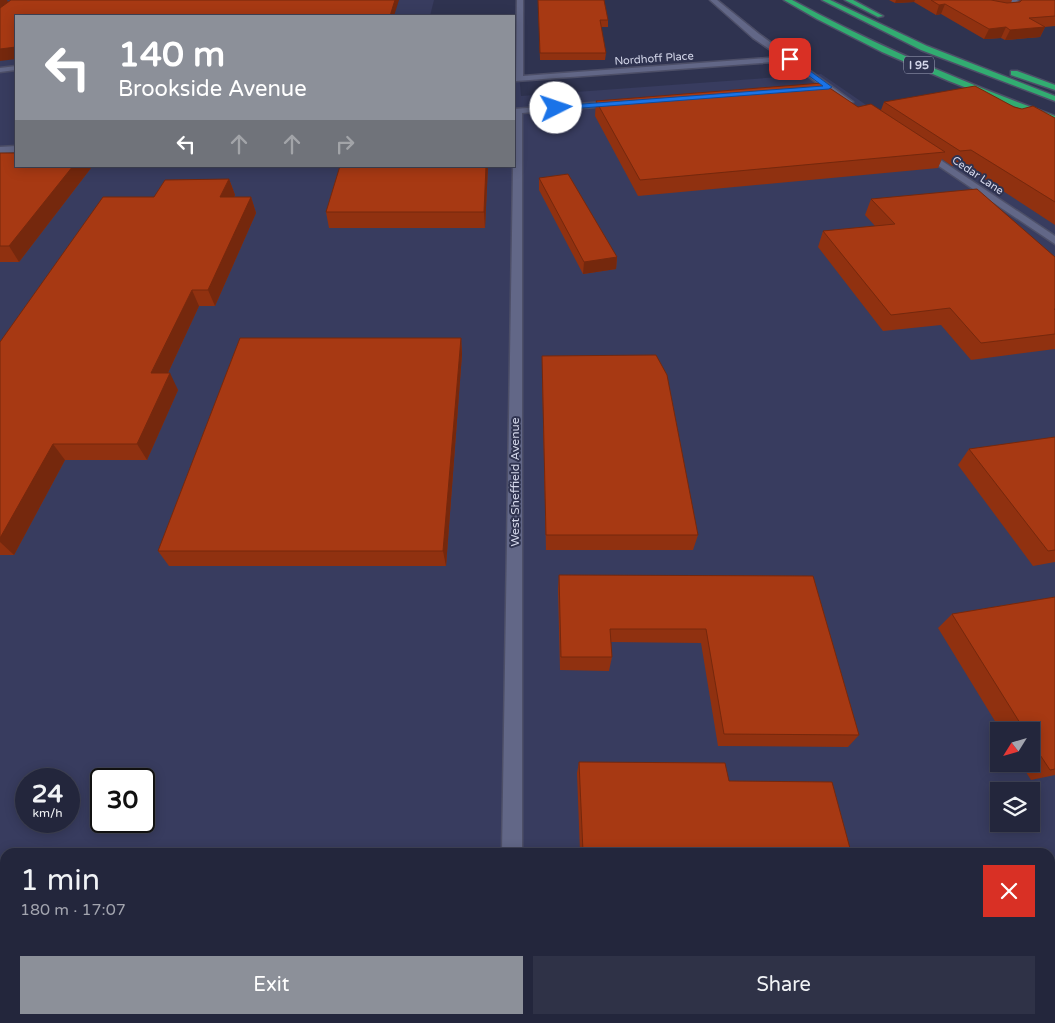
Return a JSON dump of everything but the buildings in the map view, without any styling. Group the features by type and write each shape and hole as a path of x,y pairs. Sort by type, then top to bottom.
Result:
{"highway":[{"name":"I 95","path":"787,0 833,25 908,60 1055,119"},
{"path":"848,0 888,20"},
{"name":"I 95","path":"823,4 834,14"},
{"name":"I 95","path":"823,4 937,53 1055,99"},
{"name":"I 95","path":"893,43 961,72"},
{"path":"1004,69 1055,88"},
{"path":"1031,99 1055,108"}],"street":[{"path":"516,40 520,0"},
{"path":"713,0 756,36 861,110"},
{"path":"976,0 990,6 1008,9 1018,6 1012,0"},
{"name":"Nordhoff Place","path":"516,40 519,79 790,59"},
{"path":"0,70 15,68"},
{"path":"810,89 829,87"},
{"path":"516,111 624,103"},
{"name":"West Sheffield Avenue","path":"512,848 516,111"},
{"name":"Cedar Lane","path":"918,148 1055,241"},
{"path":"0,150 15,149"}],"shaded area":[{"path":"0,0 434,0 430,15 15,15 15,167 515,167 515,39 521,96 821,74 875,111 1055,132 1055,848 0,848"}],"route":[{"path":"556,108 829,87 790,59"}]}
